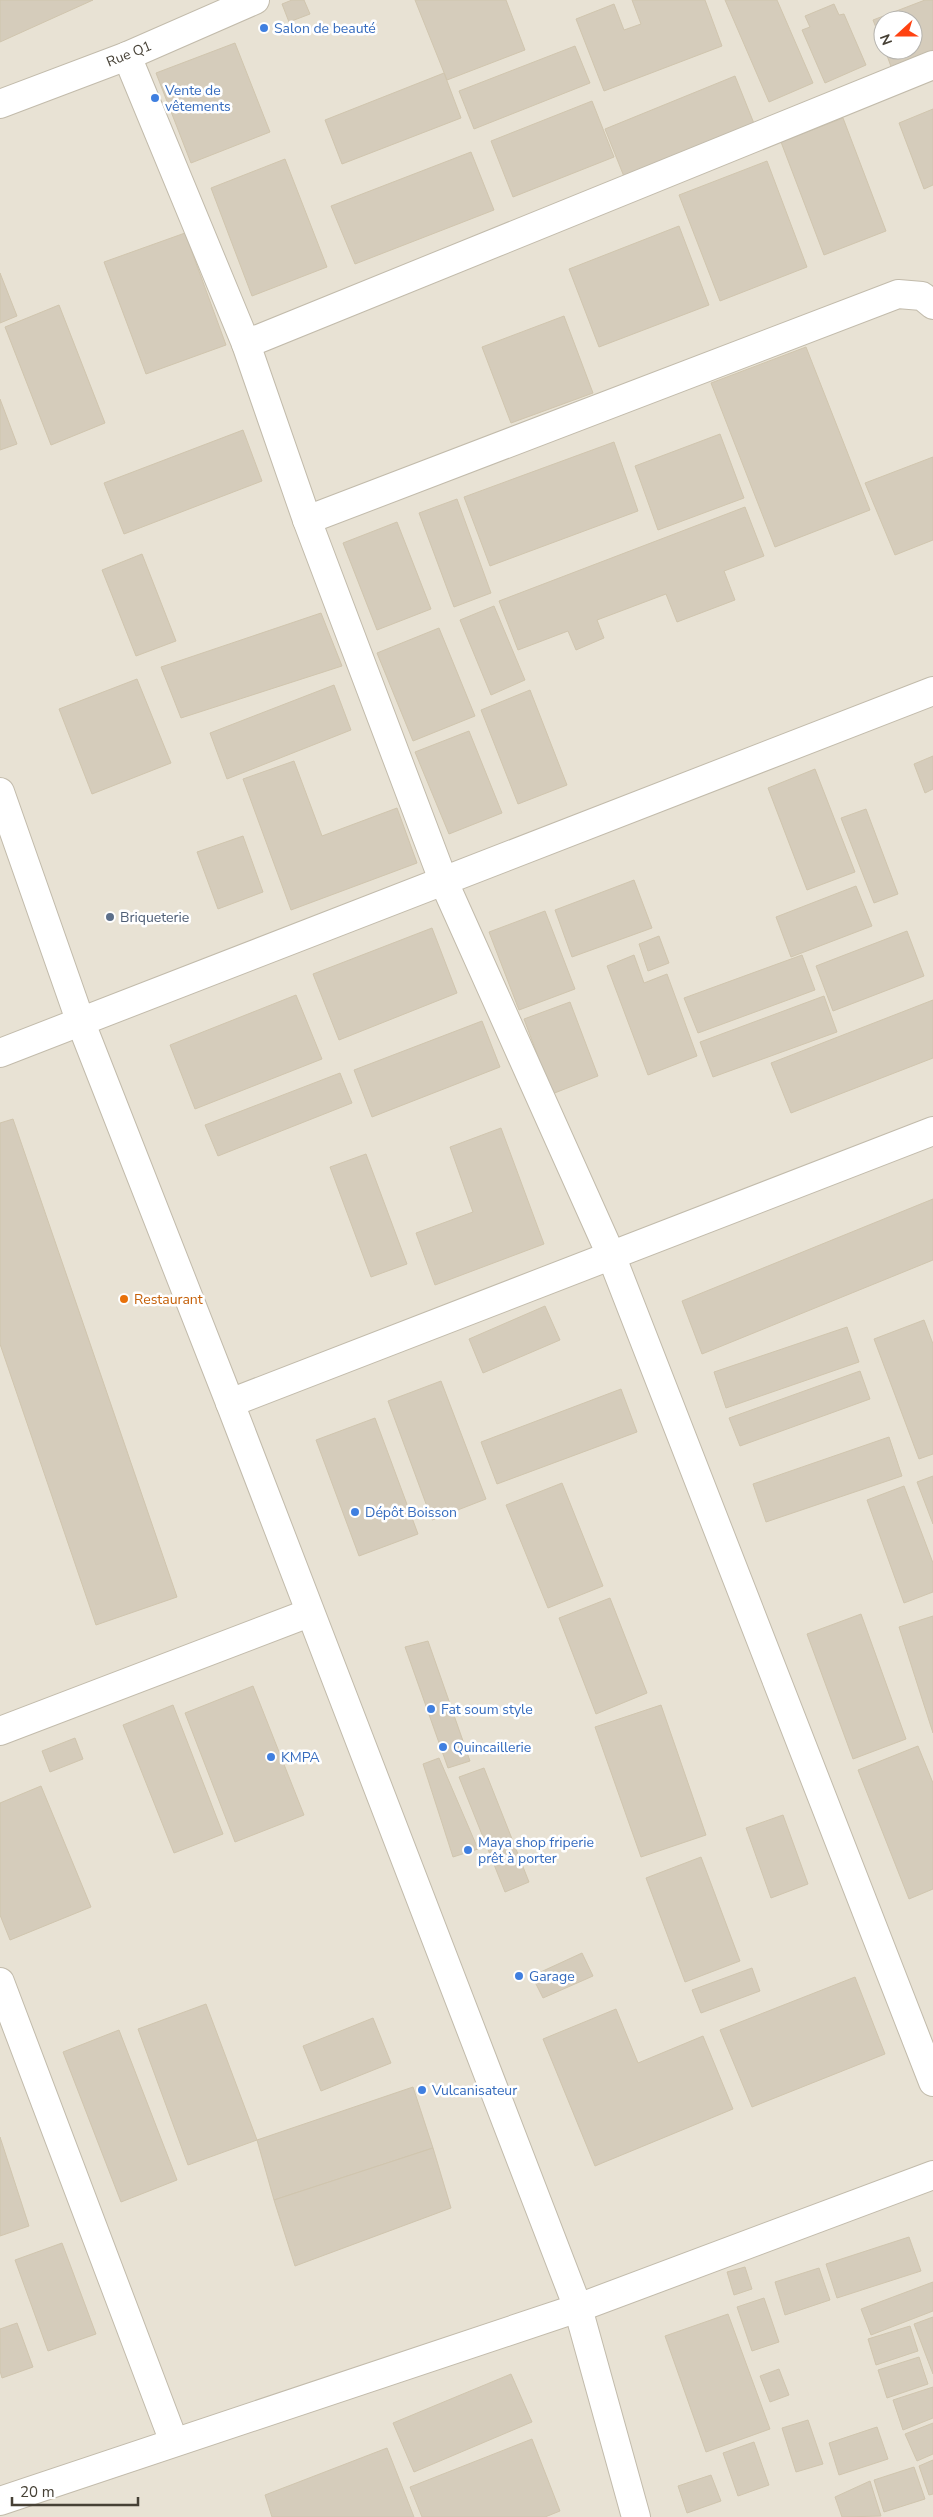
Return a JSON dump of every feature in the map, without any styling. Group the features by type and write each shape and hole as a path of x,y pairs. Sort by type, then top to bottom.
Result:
{"street":[{"name":"Rue Q1","path":"0,104 127,56 255,0"},
{"path":"127,56 246,344 307,520 443,880 612,1256 933,2082"},
{"path":"246,344 933,65"},
{"path":"307,520 898,294 922,296 933,305"},
{"path":"0,1053 933,691"},
{"path":"0,792 81,1023 230,1403 578,2308 636,2517"},
{"path":"230,1403 933,1131"},
{"path":"0,1731 310,1613"},
{"path":"0,1982 174,2442"},
{"path":"0,2501 578,2308 933,2175"}],"shaded area":[{"path":"0,0 933,0 933,2517 0,2517"}],"building":[{"path":"0,0 93,0 0,42"},
{"path":"292,0 304,0 310,14 289,22 282,4"},
{"path":"415,0 506,0 525,50 447,80"},
{"path":"632,0 705,0 722,46 604,91 576,19 614,4 624,30 641,24"},
{"path":"725,0 777,0 813,83 769,102"},
{"path":"925,0 933,0 933,57 893,72 889,60 923,60 923,10 899,10"},
{"path":"834,4 839,15 844,14 866,65 825,83 802,30 810,27 805,16"},
{"path":"235,43 270,132 191,163 156,73"},
{"path":"575,46 590,83 474,129 459,91"},
{"path":"444,73 461,118 342,164 325,120"},
{"path":"735,76 755,126 625,179 605,129"},
{"path":"592,101 614,157 513,197 491,141"},
{"path":"933,109 933,185 924,189 899,123"},
{"path":"843,118 886,231 824,255 781,142"},
{"path":"471,152 494,210 355,264 331,206"},
{"path":"285,159 327,267 252,296 211,188"},
{"path":"767,161 807,267 720,301 679,195"},
{"path":"679,226 709,305 599,347 569,269"},
{"path":"185,233 226,345 146,374 104,262"},
{"path":"0,273 17,316 0,323"},
{"path":"59,305 105,423 51,445 5,327"},
{"path":"564,316 593,393 511,423 482,347"},
{"path":"806,347 870,510 775,547 711,383"},
{"path":"0,399 17,444 0,450"},
{"path":"243,430 262,481 124,534 104,483"},
{"path":"720,434 744,498 658,530 635,466"},
{"path":"614,442 638,511 490,566 464,497"},
{"path":"933,457 933,540 895,555 865,483"},
{"path":"457,499 491,593 454,607 419,513"},
{"path":"745,507 764,556 724,571 735,600 677,622 666,594 597,620 604,638 576,650 568,631 518,650 499,601"},
{"path":"397,522 431,609 377,630 343,543"},
{"path":"142,554 176,641 136,656 102,570"},
{"path":"494,606 525,680 491,695 460,620"},
{"path":"321,613 342,666 181,718 161,667"},
{"path":"439,628 475,716 413,741 377,653"},
{"path":"137,679 171,763 92,794 59,709"},
{"path":"334,685 351,730 227,779 210,733"},
{"path":"530,690 567,785 518,804 481,710"},
{"path":"469,731 502,813 449,834 415,752"},
{"path":"933,756 933,789 925,793 914,764"},
{"path":"294,761 322,836 397,808 417,863 291,910 243,779"},
{"path":"815,769 855,872 807,890 768,788"},
{"path":"866,809 898,894 874,903 841,818"},
{"path":"243,836 263,892 218,909 197,852"},
{"path":"634,880 652,928 572,957 555,910"},
{"path":"856,886 872,926 791,957 776,917"},
{"path":"545,911 575,989 519,1010 489,932"},
{"path":"432,928 457,993 339,1040 313,974"},
{"path":"907,931 924,976 833,1011 816,966"},
{"path":"659,936 669,963 648,971 639,944"},
{"path":"634,955 644,983 667,974 697,1056 648,1075 607,966"},
{"path":"802,955 815,990 698,1033 684,998"},
{"path":"296,995 322,1059 195,1109 170,1045"},
{"path":"824,996 837,1032 713,1077 700,1042"},
{"path":"933,1000 933,1058 791,1113 771,1063"},
{"path":"570,1002 598,1076 552,1094 524,1019"},
{"path":"482,1021 500,1067 372,1117 354,1070"},
{"path":"340,1073 352,1103 218,1156 205,1125"},
{"path":"13,1119 177,1597 96,1625 0,1344 0,1123"},
{"path":"501,1128 544,1244 435,1285 416,1233 473,1212 450,1147"},
{"path":"366,1154 407,1264 371,1277 330,1167"},
{"path":"933,1199 933,1260 702,1354 682,1301"},
{"path":"545,1306 560,1340 483,1373 469,1339"},
{"path":"924,1320 933,1344 933,1454 919,1459 874,1339"},
{"path":"847,1327 859,1362 726,1408 714,1372"},
{"path":"860,1371 870,1399 740,1446 729,1418"},
{"path":"441,1381 486,1499 432,1520 388,1401"},
{"path":"621,1389 637,1432 497,1484 481,1442"},
{"path":"375,1418 418,1534 359,1556 316,1440"},
{"path":"889,1437 902,1476 766,1522 753,1484"},
{"path":"933,1476 933,1524 917,1482"},
{"path":"562,1483 603,1586 548,1608 506,1505"},
{"path":"904,1486 933,1563 933,1592 904,1603 867,1500"},
{"path":"610,1598 647,1693 596,1714 559,1618"},
{"path":"861,1614 906,1739 853,1759 807,1634"},
{"path":"933,1616 933,1733 899,1627"},
{"path":"428,1641 470,1761 448,1768 405,1647"},
{"path":"253,1686 304,1815 235,1842 185,1713"},
{"path":"173,1705 223,1834 174,1853 123,1725"},
{"path":"661,1705 706,1835 641,1857 595,1727"},
{"path":"75,1738 83,1759 50,1772 42,1751"},
{"path":"918,1746 933,1783 933,1889 909,1899 858,1770"},
{"path":"439,1758 478,1849 453,1857 423,1764"},
{"path":"484,1768 529,1882 505,1892 459,1777"},
{"path":"41,1786 91,1907 10,1940 0,1915 0,1803"},
{"path":"783,1815 808,1884 771,1898 746,1828"},
{"path":"701,1857 740,1961 685,1982 646,1878"},
{"path":"582,1953 593,1976 543,1998 532,1976"},
{"path":"752,1968 760,1991 701,2013 692,1990"},
{"path":"855,1977 885,2054 752,2107 720,2030"},
{"path":"206,2004 257,2140 188,2165 138,2029"},
{"path":"616,2009 638,2063 703,2036 733,2109 595,2166 543,2039"},
{"path":"373,2018 391,2063 321,2091 303,2046"},
{"path":"119,2030 177,2180 121,2202 63,2052"},
{"path":"413,2087 433,2148 274,2200 257,2140"},
{"path":"0,2137 29,2226 0,2236"},
{"path":"433,2148 451,2208 295,2266 274,2200"},
{"path":"909,2237 921,2271 837,2298 826,2264"},
{"path":"62,2243 96,2334 48,2351 15,2260"},
{"path":"745,2267 752,2289 734,2295 727,2272"},
{"path":"819,2268 830,2300 785,2315 775,2282"},
{"path":"933,2282 933,2311 871,2335 861,2309"},
{"path":"764,2298 779,2342 752,2351 737,2307"},
{"path":"728,2314 770,2429 706,2452 665,2336"},
{"path":"933,2317 933,2374 914,2324"},
{"path":"17,2323 33,2367 2,2378 0,2371 0,2329"},
{"path":"910,2326 918,2351 876,2365 868,2339"},
{"path":"919,2357 928,2384 887,2398 878,2370"},
{"path":"779,2369 789,2395 770,2402 760,2376"},
{"path":"511,2374 532,2422 414,2472 393,2423"},
{"path":"933,2387 933,2418 903,2430 893,2400"},
{"path":"808,2420 823,2464 796,2472 782,2428"},
{"path":"933,2423 933,2454 917,2461 905,2434"},
{"path":"877,2427 888,2459 839,2475 829,2443"},
{"path":"532,2439 560,2511 545,2517 422,2517 410,2487"},
{"path":"754,2442 769,2485 738,2496 723,2453"},
{"path":"387,2448 414,2517 272,2517 265,2495"},
{"path":"933,2460 933,2494 929,2495 919,2466"},
{"path":"914,2467 925,2499 884,2512 874,2480"},
{"path":"711,2475 721,2501 687,2513 678,2486"},
{"path":"870,2481 881,2516 842,2517 835,2497"}],"place":[{"name":"Salon de beauté","path":"264,28"},
{"name":"Vente de vêtements","path":"155,98"},
{"name":"Briqueterie","path":"110,917"},
{"name":"Restaurant","path":"124,1299"},
{"name":"Dépôt Boisson","path":"355,1512"},
{"name":"Fat soum style","path":"431,1709"},
{"name":"Quincaillerie","path":"443,1747"},
{"name":"KMPA","path":"271,1757"},
{"name":"Maya shop friperie prêt à porter","path":"468,1850"},
{"name":"Garage","path":"519,1976"},
{"name":"Vulcanisateur","path":"422,2090"}]}
